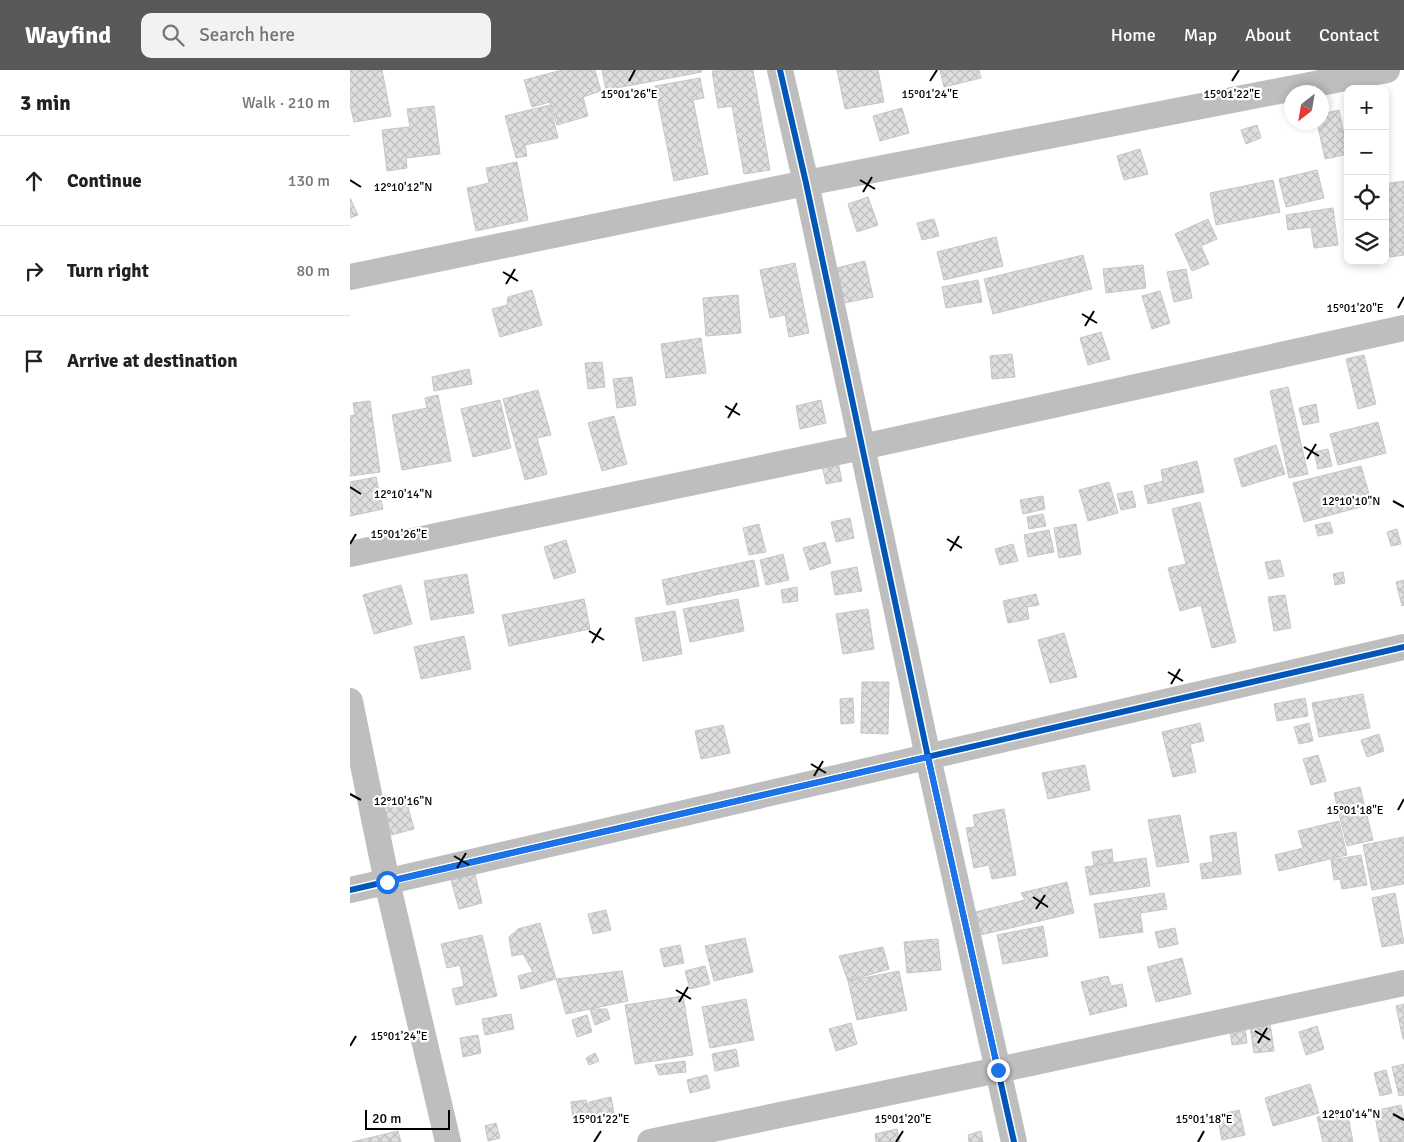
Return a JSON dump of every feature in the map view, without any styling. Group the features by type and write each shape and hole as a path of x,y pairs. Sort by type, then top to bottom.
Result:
{"street":[{"path":"780,70 806,183 928,757 1014,1142"},
{"path":"350,277 806,183 1387,70"},
{"path":"350,554 862,447 1404,328"},
{"path":"350,890 1404,647"},
{"path":"350,701 387,882 448,1142"},
{"path":"650,1142 1404,983"}],"building":[{"path":"350,70 382,70 391,116 354,122 350,105"},
{"path":"562,70 595,70 601,91 583,97 588,116 557,125 550,102 532,107 524,80"},
{"path":"602,70 701,70 702,72 606,90"},
{"path":"753,70 770,170 744,174 732,106 718,108 712,71"},
{"path":"837,70 878,70 884,102 845,109"},
{"path":"940,70 979,70 981,78 944,87"},
{"path":"700,78 704,98 693,100 708,174 674,181 655,86"},
{"path":"550,105 558,138 525,145 527,156 516,158 505,116"},
{"path":"434,106 440,154 406,158 407,168 387,171 382,130 410,127 407,109"},
{"path":"902,108 909,133 880,141 873,116"},
{"path":"1339,110 1344,134 1344,155 1325,159 1319,130 1329,130 1329,112"},
{"path":"1257,125 1261,138 1246,144 1241,130"},
{"path":"1140,149 1148,174 1124,180 1117,156"},
{"path":"517,162 528,220 476,231 467,188 489,183 486,168"},
{"path":"1317,170 1324,198 1286,207 1279,179"},
{"path":"1273,180 1280,212 1216,225 1210,193"},
{"path":"1404,181 1404,255 1390,257 1389,252 1389,183"},
{"path":"868,197 878,225 857,232 848,204"},
{"path":"350,198 358,215 350,218"},
{"path":"1333,208 1338,245 1314,248 1311,227 1288,230 1286,215"},
{"path":"934,219 939,236 922,240 917,223"},
{"path":"1208,219 1217,239 1201,246 1209,264 1192,271 1175,234"},
{"path":"996,237 1003,266 944,280 937,252"},
{"path":"1083,255 1092,289 993,314 984,279"},
{"path":"865,261 873,297 840,304 832,269"},
{"path":"795,263 809,333 789,337 785,315 770,318 760,270"},
{"path":"1143,265 1146,288 1106,293 1103,269"},
{"path":"1186,269 1192,298 1174,302 1167,272"},
{"path":"978,280 982,302 946,308 942,287"},
{"path":"532,290 542,325 500,337 492,309 507,305 508,297"},
{"path":"1160,291 1170,323 1152,329 1142,296"},
{"path":"738,295 741,333 706,336 703,298"},
{"path":"1101,332 1110,359 1088,365 1080,338"},
{"path":"701,338 706,373 666,378 661,344"},
{"path":"1012,354 1015,377 992,379 990,356"},
{"path":"1364,355 1376,404 1358,409 1346,359"},
{"path":"602,362 605,387 588,389 585,363"},
{"path":"469,369 472,384 434,391 432,377"},
{"path":"632,377 636,405 617,408 613,379"},
{"path":"1288,387 1308,474 1289,478 1270,391"},
{"path":"538,390 551,435 537,438 547,474 525,480 503,399"},
{"path":"438,395 451,461 402,470 392,415 427,408 425,398"},
{"path":"500,400 511,448 473,457 461,409"},
{"path":"821,400 826,423 800,429 796,406"},
{"path":"370,401 380,472 350,476 350,416 355,415 353,403"},
{"path":"1316,404 1319,422 1303,425 1299,408"},
{"path":"614,416 627,464 602,471 588,423"},
{"path":"1378,422 1386,453 1338,465 1330,434"},
{"path":"1276,445 1285,474 1242,487 1234,459"},
{"path":"1328,449 1332,466 1318,469 1314,452"},
{"path":"1197,461 1204,492 1148,504 1144,486 1163,481 1161,470"},
{"path":"838,462 842,481 826,484 822,465"},
{"path":"1361,466 1372,504 1304,522 1293,483"},
{"path":"376,477 383,509 350,516 350,482"},
{"path":"1109,482 1118,513 1088,521 1079,490"},
{"path":"1132,491 1136,507 1121,510 1117,494"},
{"path":"1043,496 1045,509 1023,514 1020,500"},
{"path":"1200,502 1236,642 1212,648 1201,605 1180,611 1168,568 1186,564 1172,509"},
{"path":"1043,514 1046,526 1029,529 1027,517"},
{"path":"850,518 854,538 836,542 831,522"},
{"path":"1330,522 1333,533 1318,536 1315,525"},
{"path":"759,524 766,552 749,555 743,528"},
{"path":"1076,524 1081,554 1059,558 1054,528"},
{"path":"1397,529 1401,544 1391,546 1387,532"},
{"path":"1049,530 1054,552 1028,557 1024,535"},
{"path":"566,540 576,572 554,579 544,547"},
{"path":"825,542 831,563 810,570 803,548"},
{"path":"1013,544 1018,561 1000,565 995,549"},
{"path":"783,554 789,580 766,585 760,560"},
{"path":"754,560 759,586 667,605 662,580"},
{"path":"1280,560 1284,576 1269,579 1265,562"},
{"path":"857,567 862,591 835,595 831,572"},
{"path":"1343,572 1345,583 1335,585 1333,574"},
{"path":"467,574 474,613 431,620 424,581"},
{"path":"1404,580 1404,605 1402,606 1396,582"},
{"path":"401,585 412,624 374,634 363,595"},
{"path":"797,587 798,601 783,603 781,590"},
{"path":"1036,594 1039,605 1027,607 1029,619 1008,623 1003,601"},
{"path":"1285,595 1291,628 1274,631 1268,597"},
{"path":"584,599 590,629 509,646 502,615"},
{"path":"738,599 744,631 690,642 683,609"},
{"path":"868,609 874,649 843,654 836,614"},
{"path":"675,611 682,654 643,661 635,618"},
{"path":"1064,633 1077,677 1050,683 1038,640"},
{"path":"464,636 471,669 421,679 414,647"},
{"path":"862,682 889,682 888,734 861,733"},
{"path":"1363,694 1370,728 1319,737 1312,703"},
{"path":"853,698 854,723 841,724 840,699"},
{"path":"1305,698 1308,716 1277,721 1274,704"},
{"path":"1200,723 1204,741 1190,744 1196,772 1173,777 1162,732"},
{"path":"1309,723 1313,741 1299,744 1294,727"},
{"path":"723,725 730,753 701,759 695,731"},
{"path":"1379,734 1384,751 1367,757 1361,740"},
{"path":"1318,755 1326,781 1311,785 1303,759"},
{"path":"1085,765 1090,790 1048,799 1042,773"},
{"path":"1360,787 1373,840 1347,846 1334,793"},
{"path":"406,800 414,829 391,835 384,805"},
{"path":"1004,809 1016,875 992,879 989,865 974,868 966,828 975,827 973,815"},
{"path":"1180,815 1189,862 1157,867 1148,820"},
{"path":"1339,821 1347,855 1279,871 1275,855 1303,848 1298,831"},
{"path":"1236,832 1241,874 1202,879 1200,864 1213,862 1210,836"},
{"path":"1404,837 1404,884 1372,890 1363,845"},
{"path":"1112,849 1113,862 1094,865 1092,852"},
{"path":"1361,855 1367,885 1342,889 1340,879 1334,880 1331,860"},
{"path":"1146,858 1150,886 1090,895 1085,867"},
{"path":"475,874 482,903 459,909 451,880"},
{"path":"1067,882 1074,913 972,937 967,914 1025,900 1021,893"},
{"path":"1164,893 1167,909 1140,913 1143,932 1100,938 1094,904"},
{"path":"1395,893 1404,943 1382,947 1372,898"},
{"path":"606,910 611,930 593,934 588,914"},
{"path":"540,923 556,979 521,989 518,976 533,972 523,954 512,956 509,937 518,929"},
{"path":"1043,926 1048,956 1003,964 997,935"},
{"path":"1175,928 1178,944 1159,948 1155,932"},
{"path":"482,935 497,996 456,1005 452,989 464,986 460,965 447,968 441,944"},
{"path":"745,938 753,972 714,981 705,946"},
{"path":"938,939 941,970 907,973 904,942"},
{"path":"680,945 684,963 664,967 660,949"},
{"path":"883,947 889,969 848,981 839,956"},
{"path":"1182,958 1191,994 1156,1002 1147,967"},
{"path":"705,966 710,984 690,989 685,971"},
{"path":"622,971 628,1001 566,1014 556,979"},
{"path":"899,971 907,1010 857,1020 848,981"},
{"path":"1108,976 1111,986 1122,984 1127,1006 1090,1015 1081,982"},
{"path":"683,996 693,1055 635,1064 625,1005"},
{"path":"746,999 754,1040 710,1048 702,1007"},
{"path":"1404,1004 1404,1039 1403,1039 1396,1006"},
{"path":"590,1009 607,1009 610,1019 595,1025"},
{"path":"511,1014 514,1029 485,1035 482,1019"},
{"path":"587,1015 592,1032 577,1037 572,1020"},
{"path":"851,1023 857,1044 836,1051 829,1029"},
{"path":"1270,1023 1274,1051 1254,1053 1250,1026"},
{"path":"1317,1026 1324,1049 1306,1055 1299,1032"},
{"path":"1245,1027 1247,1043 1232,1045 1230,1030"},
{"path":"478,1035 481,1053 463,1057 460,1038"},
{"path":"736,1049 739,1066 715,1071 712,1054"},
{"path":"595,1053 599,1061 589,1065 586,1058"},
{"path":"685,1061 686,1072 659,1075 655,1065"},
{"path":"1404,1064 1404,1095 1399,1096 1392,1067"},
{"path":"1386,1070 1392,1093 1380,1096 1374,1073"},
{"path":"707,1075 710,1088 690,1093 687,1080"},
{"path":"1310,1084 1319,1113 1273,1126 1265,1098"},
{"path":"611,1097 614,1113 593,1117 589,1102"},
{"path":"586,1100 593,1117 573,1119 571,1102"},
{"path":"1401,1105 1404,1118 1404,1142 1380,1142 1374,1111"},
{"path":"1239,1110 1245,1135 1222,1140 1217,1115"},
{"path":"1347,1111 1353,1142 1323,1142 1317,1117"},
{"path":"496,1123 500,1138 488,1141 485,1126"},
{"path":"897,1129 900,1142 876,1142 875,1134"},
{"path":"398,1131 401,1142 352,1142"},
{"path":"981,1131 983,1142 969,1142 968,1135"}],"cycle path":[{"path":"780,70 806,183 928,757 1014,1142"},
{"path":"350,890 1404,647"}],"route":[{"path":"387,882 928,757 998,1070"}]}
